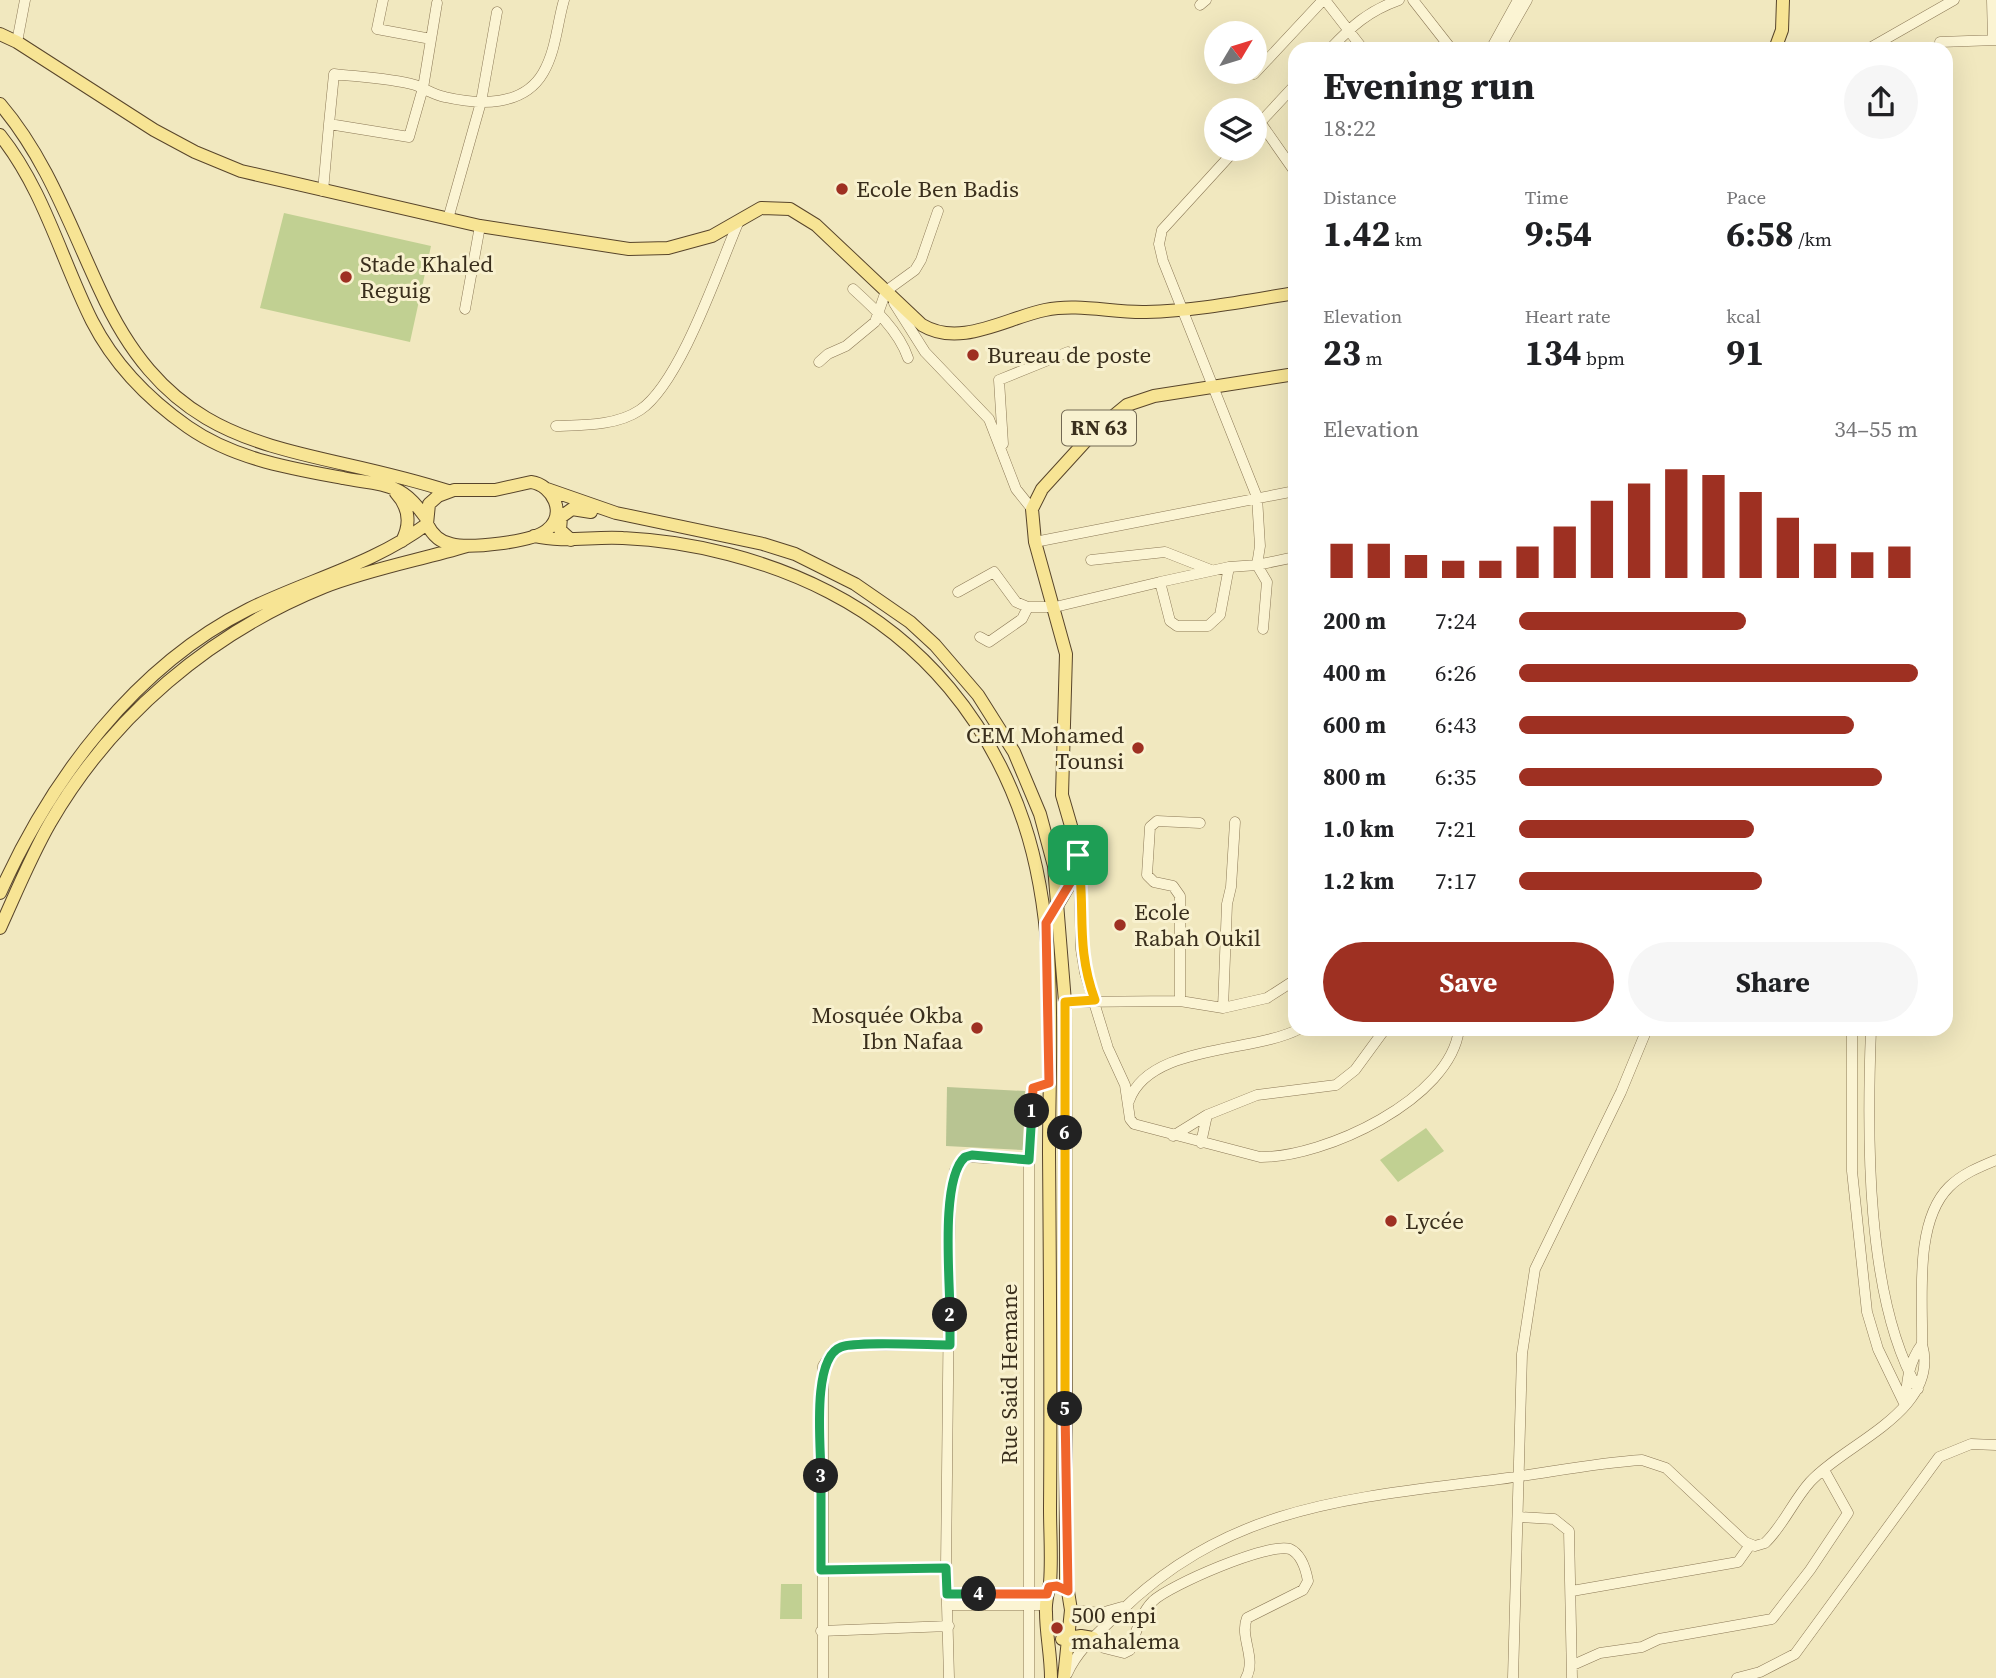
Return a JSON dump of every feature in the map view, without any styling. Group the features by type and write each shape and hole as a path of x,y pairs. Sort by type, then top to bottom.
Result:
{"main road":[{"path":"1778,42 1782,30 1783,0"},
{"path":"0,37 17,42 154,130 195,152 242,171 448,219 629,249 687,245 738,223 754,211 768,206 796,212 816,225 922,325 947,334 1060,307 1143,313 1182,311 1288,294"},
{"path":"0,47 17,42"},
{"path":"0,104 52,182 110,311 146,369 178,400 213,423 268,447 403,477 448,491 495,491 530,482 616,513"},
{"path":"0,135 27,175 93,322 117,360 147,393 187,426 236,453 289,468 388,487 409,498 440,540 467,546"},
{"name":"RN 63","path":"1032,509 1042,489 1093,433 1127,405 1154,396 1288,375"},
{"path":"388,487 400,497 407,512 407,528 401,543"},
{"path":"534,536 550,527 556,517 555,498 547,489"},
{"path":"0,928 40,842 62,803 101,749 140,707 190,664 246,625 401,543 426,521 429,504 448,491"},
{"path":"1032,509 1035,542 1066,654 1062,795 1078,855 1075,875 1046,923"},
{"path":"571,540 559,526 561,517 568,510 616,513 731,535 795,554 855,584 910,622 957,669 997,723 1028,783 1054,866 1065,1002 1068,1591 1071,1610 1065,1678"},
{"path":"0,893 26,839 63,779 108,723 157,674 246,611 346,573 467,546 534,536 571,540 627,538 747,559 828,591 892,631 947,683 990,746 1009,784 1031,844 1046,923 1049,1083 1047,1595 1051,1678"},
{"path":"1054,866 1070,866 1078,855"},
{"path":"1047,1595 1057,1586 1068,1591"},
{"path":"1049,1634 1056,1639 1093,1638"}],"street":[{"path":"17,42 25,0"},
{"path":"383,0 377,29 431,39"},
{"path":"323,191 334,74 423,88 445,97 481,102 516,97 534,85 550,59 565,0"},
{"path":"1267,60 1324,0 1358,42"},
{"path":"1336,42 1373,9 1399,0"},
{"path":"1413,0 1446,42"},
{"path":"1495,42 1518,0"},
{"path":"1503,42 1527,0"},
{"path":"1880,42 1954,0"},
{"path":"1940,42 1994,40 1992,0"},
{"path":"329,124 409,137 423,88 437,3"},
{"path":"448,219 481,102 497,12"},
{"path":"1267,115 1288,93"},
{"path":"1267,136 1288,163"},
{"path":"1225,161 1162,230 1159,244 1182,311 1257,497 1260,546 1256,565 1267,582 1263,629"},
{"path":"819,362 867,329 878,314 886,291 915,270 938,211"},
{"path":"556,426 619,419 638,412 653,399 667,381 688,340 738,223"},
{"path":"465,309 480,226"},
{"path":"853,289 905,347 908,358"},
{"path":"886,291 925,352 989,419 1016,489 1032,509"},
{"path":"1004,453 999,380 1068,352"},
{"path":"1035,542 1288,492"},
{"path":"1091,560 1165,552 1211,570"},
{"path":"958,592 994,572 1016,602 1028,607 1055,607 1211,570 1288,558"},
{"path":"1160,583 1170,621 1177,626 1208,626 1220,615 1229,567"},
{"path":"980,636 989,642 1022,619 1028,607"},
{"path":"1180,1001 1180,896 1174,886 1154,882 1147,875 1150,827 1157,821 1200,823"},
{"path":"1223,1007 1227,904 1231,887 1235,822"},
{"path":"1078,855 1082,880 1081,949 1128,1103 1130,1119 1134,1124 1241,1154 1273,1158 1356,1132 1396,1109 1433,1080 1453,1054 1457,1036"},
{"path":"1065,1002 1180,1001 1223,1007 1267,998 1288,984"},
{"path":"1128,1103 1135,1087 1162,1068 1199,1054 1270,1041 1288,1034"},
{"path":"1173,1136 1207,1115 1257,1095 1336,1085 1355,1070 1380,1036"},
{"path":"1513,1678 1522,1354 1535,1269 1621,1093 1644,1036"},
{"path":"1852,1036 1852,1171 1867,1312 1878,1349 1905,1405"},
{"path":"1871,1036 1870,1157 1881,1272 1890,1322 1917,1390"},
{"name":"Rue Said Hemane","path":"1028,1678 1029,1160 1033,1088 1049,1083"},
{"path":"1201,1143 1207,1115"},
{"path":"949,1678 950,1626 946,1568 950,1198 955,1170 965,1157 972,1155 1029,1160"},
{"path":"1065,1678 1075,1658 1126,1605 1203,1548 1262,1522 1333,1502 1651,1461 1674,1474 1750,1545 1765,1544 1809,1483 1881,1429 1917,1390 1926,1359 1922,1344 1925,1239 1930,1217 1940,1196 1956,1180 1996,1160"},
{"path":"1905,1405 1908,1373 1913,1356 1922,1344"},
{"path":"823,1678 821,1375 827,1359 844,1345 950,1345"},
{"path":"1737,1678 1759,1675 1796,1654 1939,1457 1971,1444 1996,1445"},
{"path":"1573,1665 1600,1653 1642,1647 1660,1639 1772,1619 1810,1570 1848,1513 1824,1470"},
{"path":"1518,1517 1554,1519 1569,1531 1572,1678"},
{"path":"1572,1591 1738,1562 1750,1545"},
{"path":"1093,1638 1104,1648 1124,1653 1130,1650 1147,1608 1161,1595 1209,1570 1274,1549 1288,1549 1299,1557 1308,1581 1303,1590 1247,1618 1244,1624 1251,1662 1246,1678"},
{"path":"821,1570 946,1568"},
{"path":"948,1599 1028,1600 1047,1595"},
{"path":"1071,1610 1101,1613 1126,1605"},
{"path":"821,1631 950,1626"}],"green space":[{"name":"Stade Khaled Reguig","path":"284,213 431,246 410,342 260,308"},
{"path":"947,1087 1025,1091 1023,1150 946,1146"},
{"path":"1426,1128 1444,1151 1398,1182 1380,1160"},
{"path":"781,1584 802,1584 802,1619 780,1619"}],"place":[{"name":"Ecole Ben Badis","path":"842,189"},
{"name":"Stade Khaled Reguig","path":"346,277"},
{"name":"Bureau de poste","path":"973,355"},
{"name":"CEM Mohamed Tounsi","path":"1138,748"},
{"name":"Ecole Rabah Oukil","path":"1120,925"},
{"name":"Mosquée Okba Ibn Nafaa","path":"977,1028"},
{"name":"Lycée","path":"1391,1221"},
{"name":"500 enpi mahalema","path":"1057,1628"}],"route":[{"path":"1078,855 1082,880 1081,949 1085,973 1095,1000 1065,1002 1068,1591 1053,1586 1049,1587 1047,1594 947,1594 946,1568 821,1570 823,1366 833,1351 844,1345 950,1345 950,1198 955,1170 959,1162 972,1155 1029,1160 1033,1088 1049,1083 1046,923 1075,875 1078,855"}]}
